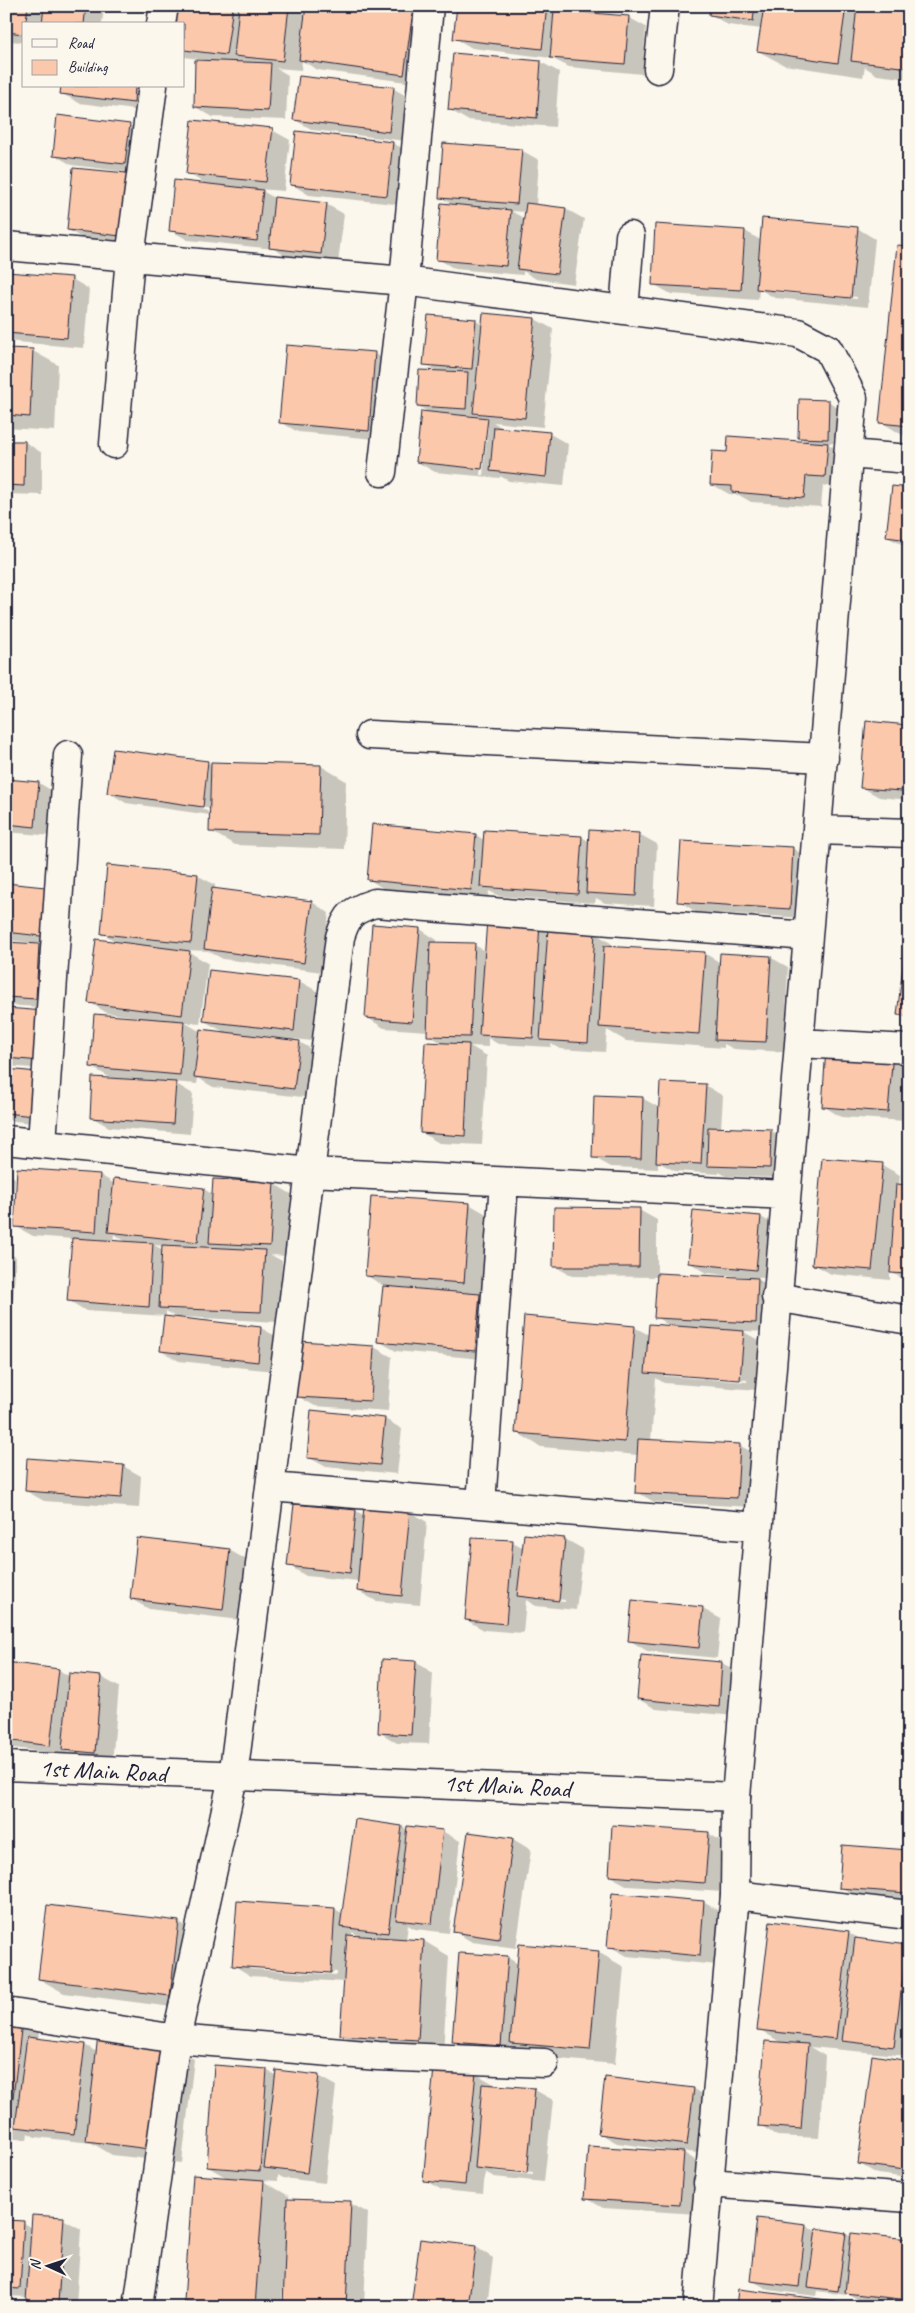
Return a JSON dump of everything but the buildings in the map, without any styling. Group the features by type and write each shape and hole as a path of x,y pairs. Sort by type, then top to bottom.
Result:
{"street":[{"path":"161,22 164,6"},
{"path":"382,472 404,281 429,6"},
{"path":"658,69 666,6"},
{"path":"114,444 130,256 153,88"},
{"path":"624,310 630,236"},
{"path":"6,246 404,281 798,333 828,349 853,398 824,758 776,1297 736,1797 735,1895 698,2307"},
{"path":"848,454 909,459"},
{"path":"370,735 824,758"},
{"path":"42,1143 68,755"},
{"path":"817,830 909,833"},
{"path":"138,2307 176,2038 233,1777 340,937 346,918 359,908 375,903 808,936"},
{"path":"799,1043 909,1049"},
{"path":"6,1140 310,1172 786,1195"},
{"path":"481,1504 504,1182"},
{"path":"776,1297 909,1320"},
{"path":"270,1487 758,1527"},
{"name":"1st Main Road","path":"6,1766 233,1777 459,1783 736,1797"},
{"path":"735,1895 909,1915"},
{"path":"6,2012 176,2038 378,2056 544,2063"},
{"path":"708,2183 909,2198"}]}
